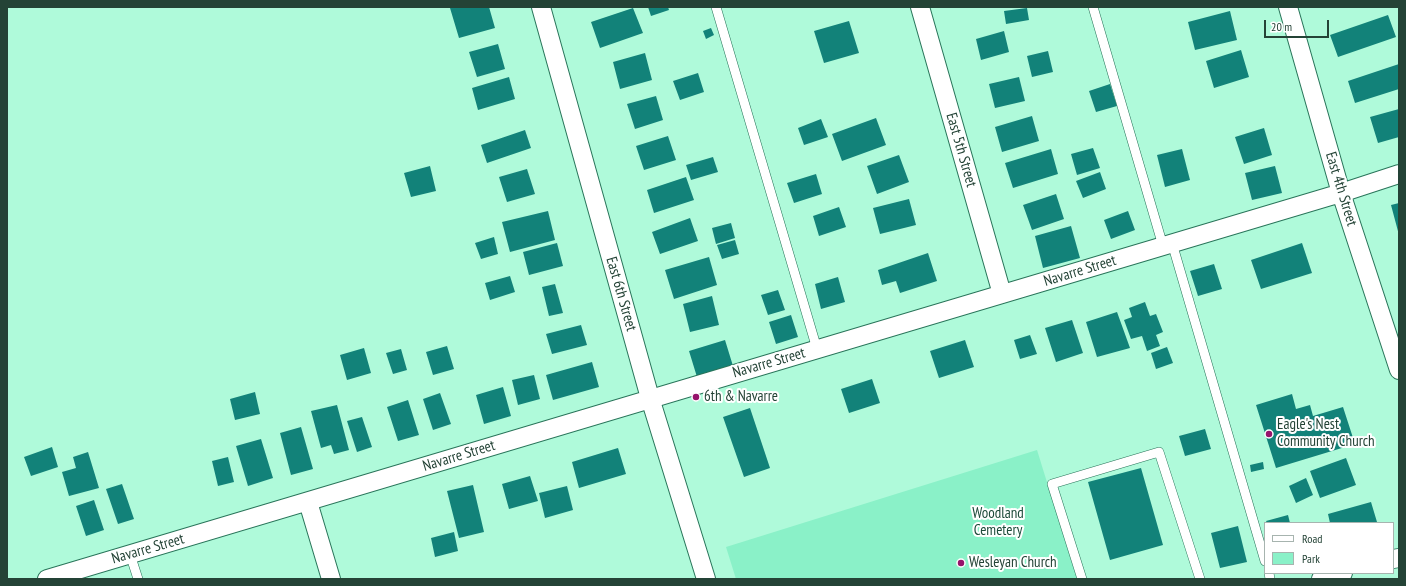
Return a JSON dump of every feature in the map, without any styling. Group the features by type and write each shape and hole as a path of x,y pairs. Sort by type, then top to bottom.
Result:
{"street":[{"name":"East 6th Street","path":"541,7 650,398 706,579"},
{"name":"East 5th Street","path":"920,7 1002,294"},
{"name":"East 4th Street","path":"1288,7 1341,193 1399,370"},
{"name":"Navarre Street","path":"47,579 1341,193 1399,174"},
{"path":"308,502 331,579"},
{"path":"1321,579 1339,574"}],"lane":[{"path":"716,7 817,349"},
{"path":"1093,7 1264,558"},
{"path":"1082,579 1052,484 1159,452 1200,579"},
{"path":"130,554 138,579"}],"green space":[{"name":"Woodland Cemetery","path":"1037,450 1077,579 736,579 726,547"}],"building":[{"path":"489,7 495,28 459,38 450,8"},
{"path":"648,7 668,7 669,10 651,16"},
{"path":"633,8 643,33 600,48 591,22"},
{"path":"1027,8 1029,20 1006,24 1004,11"},
{"path":"1230,11 1237,40 1195,50 1188,22"},
{"path":"1388,15 1396,37 1338,57 1330,35"},
{"path":"849,21 859,53 824,63 814,31"},
{"path":"711,28 714,35 706,39 703,31"},
{"path":"1004,31 1009,52 981,60 976,39"},
{"path":"498,44 505,69 477,77 469,52"},
{"path":"1241,50 1249,77 1214,88 1206,61"},
{"path":"1048,51 1053,72 1032,77 1027,56"},
{"path":"645,53 652,80 620,89 613,62"},
{"path":"1399,64 1399,89 1355,103 1348,81"},
{"path":"698,73 704,92 680,100 673,81"},
{"path":"509,77 515,99 478,110 472,88"},
{"path":"1019,77 1025,101 995,108 989,84"},
{"path":"1110,84 1117,106 1096,112 1089,91"},
{"path":"656,96 663,120 635,129 627,104"},
{"path":"1399,109 1399,137 1378,143 1370,117"},
{"path":"1032,116 1039,141 1002,152 995,127"},
{"path":"876,118 886,145 842,161 832,134"},
{"path":"821,119 828,137 804,145 798,128"},
{"path":"1264,128 1272,155 1244,164 1235,137"},
{"path":"525,130 531,148 487,163 481,145"},
{"path":"668,136 676,160 644,170 636,146"},
{"path":"1093,148 1100,168 1077,175 1071,154"},
{"path":"1051,149 1058,174 1013,188 1005,163"},
{"path":"1182,149 1190,180 1165,187 1157,155"},
{"path":"899,155 909,182 877,194 867,166"},
{"path":"713,157 718,172 691,180 686,165"},
{"path":"430,166 436,191 411,197 404,173"},
{"path":"1275,166 1282,193 1252,200 1245,173"},
{"path":"527,169 535,194 507,202 499,177"},
{"path":"1100,172 1106,189 1083,198 1076,181"},
{"path":"816,174 822,194 794,203 787,183"},
{"path":"686,177 694,200 654,213 647,190"},
{"path":"1056,194 1064,219 1032,230 1023,205"},
{"path":"909,199 916,225 880,234 873,208"},
{"path":"1399,203 1399,235 1391,205"},
{"path":"839,207 846,227 819,236 813,216"},
{"path":"548,211 555,240 510,252 502,222"},
{"path":"1128,211 1135,230 1111,239 1104,220"},
{"path":"690,218 698,241 660,254 652,232"},
{"path":"731,223 735,238 716,244 712,228"},
{"path":"1071,226 1080,258 1043,268 1035,236"},
{"path":"494,237 498,254 481,259 475,243"},
{"path":"735,240 739,254 722,259 717,245"},
{"path":"557,243 563,266 529,275 523,252"},
{"path":"1302,243 1312,273 1261,289 1251,260"},
{"path":"928,253 937,281 900,293 896,281 882,285 878,270"},
{"path":"709,257 717,285 674,299 665,270"},
{"path":"1214,264 1222,289 1198,296 1190,271"},
{"path":"510,276 515,292 490,300 485,283"},
{"path":"838,277 845,302 821,309 815,284"},
{"path":"555,284 563,313 549,316 542,287"},
{"path":"778,290 785,310 768,315 761,295"},
{"path":"712,296 719,325 690,332 683,304"},
{"path":"1145,302 1150,316 1156,314 1163,332 1156,335 1160,346 1147,351 1142,336 1131,339 1124,320 1132,317 1129,308"},
{"path":"1117,312 1130,348 1097,357 1086,322"},
{"path":"791,315 798,337 776,344 769,322"},
{"path":"1072,320 1083,353 1056,362 1045,328"},
{"path":"581,325 587,345 552,354 546,334"},
{"path":"1030,335 1037,354 1020,359 1014,340"},
{"path":"725,340 733,366 697,377 689,351"},
{"path":"965,340 974,367 939,378 930,351"},
{"path":"447,346 454,369 433,375 426,352"},
{"path":"1167,347 1173,363 1156,369 1151,353"},
{"path":"364,348 371,373 347,380 340,355"},
{"path":"401,349 407,370 393,374 386,353"},
{"path":"592,362 599,387 553,400 546,375"},
{"path":"534,375 540,399 518,405 512,380"},
{"path":"872,379 880,403 849,413 841,389"},
{"path":"503,387 511,416 484,424 476,395"},
{"path":"255,392 260,414 235,420 230,399"},
{"path":"440,393 451,424 433,430 423,399"},
{"path":"1292,394 1296,409 1310,405 1313,416 1343,407 1355,444 1276,468 1256,405"},
{"path":"408,400 419,435 398,441 387,407"},
{"path":"337,405 349,450 334,454 331,445 321,448 311,411"},
{"path":"750,408 770,468 744,477 723,417"},
{"path":"362,417 372,447 357,452 347,421"},
{"path":"301,427 313,469 291,475 280,433"},
{"path":"1205,429 1211,449 1185,456 1179,436"},
{"path":"261,439 273,478 248,486 236,446"},
{"path":"52,447 58,467 31,476 24,457"},
{"path":"618,448 626,474 579,488 572,462"},
{"path":"88,452 99,488 69,496 62,472 76,468 73,457"},
{"path":"228,457 234,482 218,486 212,461"},
{"path":"1346,458 1356,485 1320,498 1310,471"},
{"path":"1263,462 1264,469 1251,472 1250,465"},
{"path":"1141,468 1163,545 1110,560 1088,482"},
{"path":"530,476 538,501 509,509 502,484"},
{"path":"1306,478 1313,495 1296,503 1289,486"},
{"path":"122,484 134,519 118,524 106,489"},
{"path":"473,485 484,532 459,538 447,491"},
{"path":"567,486 573,510 545,518 539,493"},
{"path":"94,500 104,530 86,536 76,506"},
{"path":"1371,502 1377,522 1330,522 1328,514"},
{"path":"1288,515 1290,522 1266,522"},
{"path":"1238,526 1247,562 1220,568 1211,533"},
{"path":"454,532 458,551 435,557 431,538"}],"place":[{"name":"6th & Navarre","path":"696,397"},
{"name":"Eagle's Nest Community Church","path":"1269,434"},
{"name":"Wesleyan Church","path":"961,563"}]}
